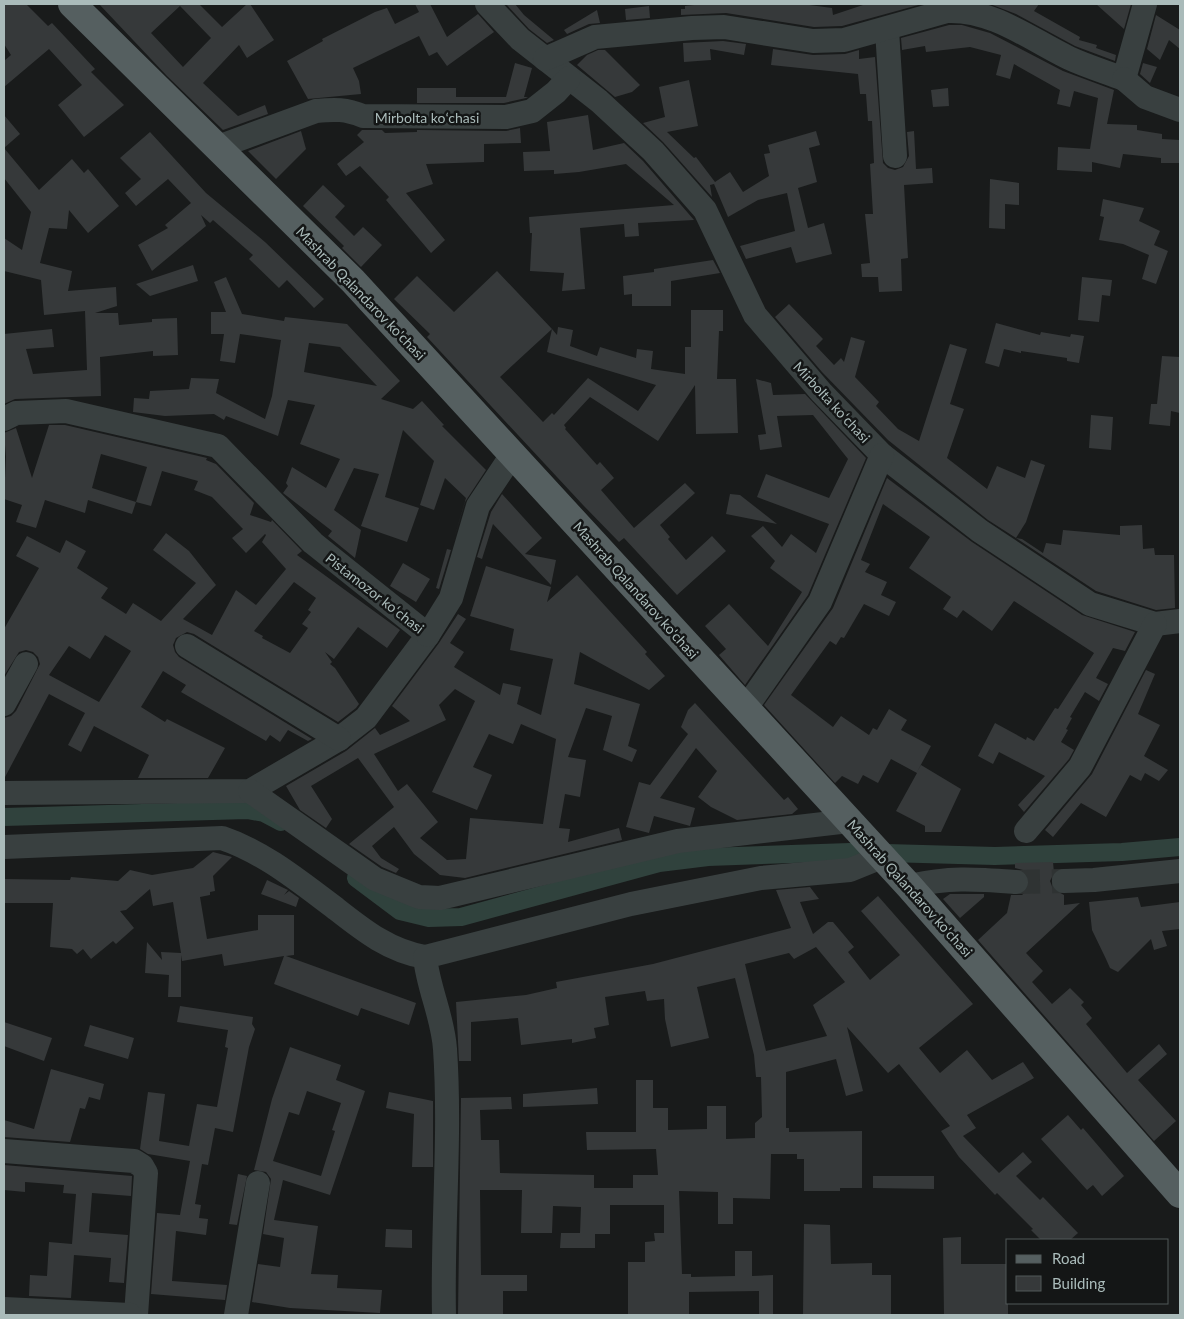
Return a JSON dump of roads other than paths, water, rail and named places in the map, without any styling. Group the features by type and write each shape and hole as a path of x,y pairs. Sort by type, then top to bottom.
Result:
{"main road":[{"name":"Mashrab Qalandarov ko'chasi","path":"72,4 353,281 905,881 1180,1194"}],"street":[{"name":"Mirbolta koʻchasi","path":"487,4 520,39 599,101 653,151 705,210 755,315 822,392 882,455 980,531 1090,604 1155,624 1180,621"},
{"path":"1124,79 1145,4"},
{"path":"545,59 595,37 724,27 813,41 844,40 887,30 947,12 958,11 989,17 1070,58 1124,79 1145,97 1180,110"},
{"path":"887,30 895,156"},
{"name":"Mirbolta koʻchasi","path":"218,147 316,111 332,109 346,109 363,116 506,117 532,111 570,78"},
{"name":"Pistamozor koʻchasi","path":"4,419 16,413 66,412 218,446 313,543 428,635 366,718 339,740 250,791 4,793"},
{"path":"428,635 451,598 478,506 512,455"},
{"path":"745,709 820,602 882,455"},
{"path":"1026,831 1080,767 1155,624"},
{"path":"187,646 339,740"},
{"path":"4,704 26,664"},
{"path":"250,791 375,879 419,897 440,898 678,841 849,821"},
{"path":"4,847 222,838 234,842 285,870 368,934 394,949 425,956 631,904 761,878 850,870 882,857"},
{"path":"1064,881 1094,880 1180,871"},
{"path":"905,881 964,878 1016,882"},
{"path":"425,956 427,978 442,1022 445,1049 447,1163 444,1315"},
{"path":"4,1151 134,1161 142,1166 146,1173 136,1315"},
{"path":"236,1315 258,1183"},
{"path":"4,1309 130,1315"}],"waterway":[{"path":"4,817 247,810 264,813 281,822"},
{"path":"356,878 400,911 429,918 461,917 659,863 708,857 850,852 995,856 1122,852 1180,847"}],"tunnel":[{"path":"1016,882 1064,881"}]}
